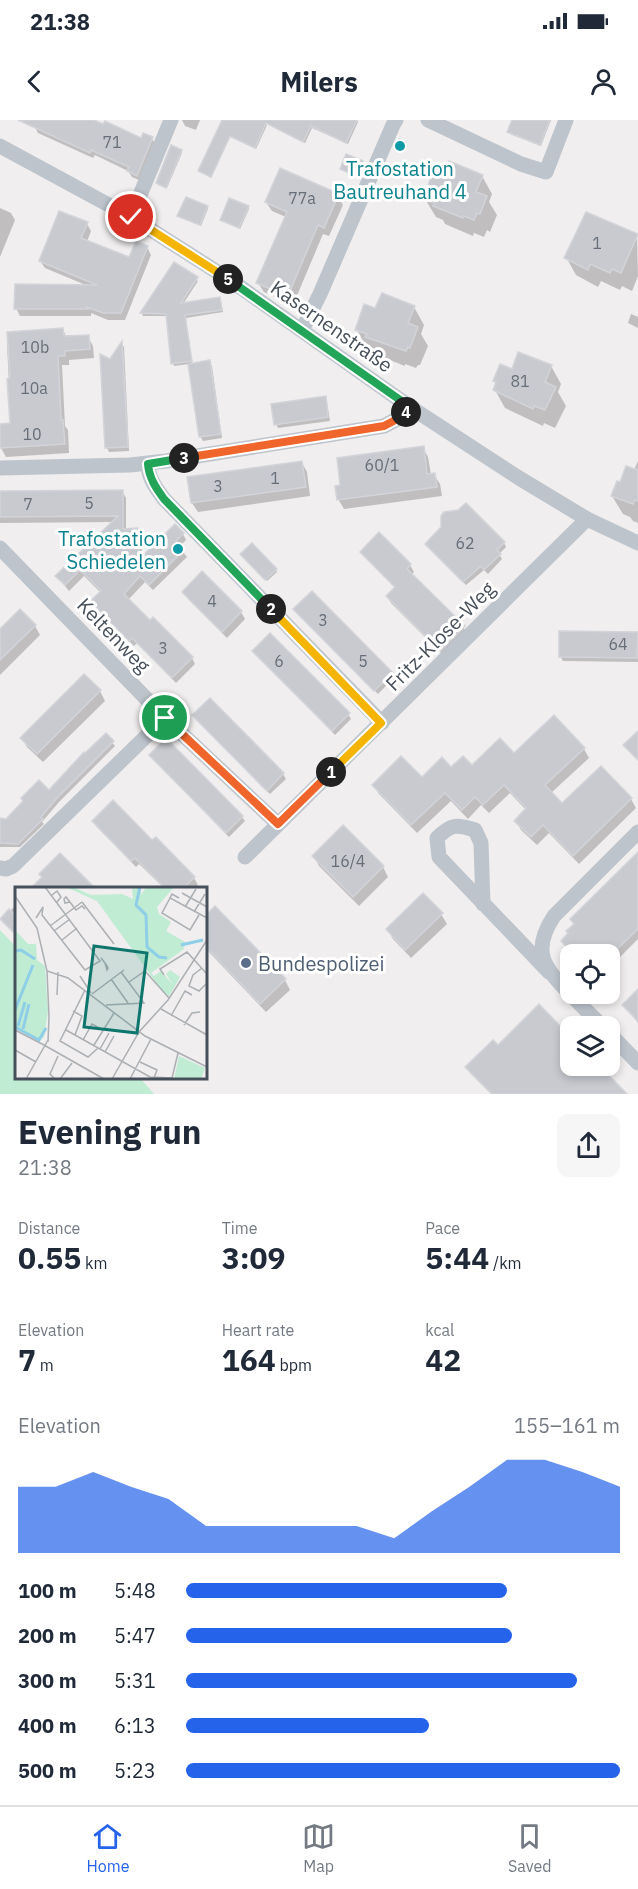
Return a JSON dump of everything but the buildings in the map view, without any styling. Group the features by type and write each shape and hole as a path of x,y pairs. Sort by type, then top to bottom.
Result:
{"street":[{"path":"131,217 171,120"},
{"path":"302,330 396,120"},
{"path":"428,120 521,164 546,172 566,120"},
{"name":"Kasernenstraße","path":"0,146 131,217 233,282 410,407 587,519 638,543"},
{"path":"0,468 41,469 148,464 384,426 401,417 410,407"},
{"path":"148,464 148,472 164,499 381,723"},
{"name":"Fritz-Klose-Weg","path":"245,856 587,519"},
{"name":"Keltenweg","path":"0,548 165,718 278,824"},
{"path":"0,868 6,869 13,866 165,718"},
{"path":"483,904 481,843 475,830 459,825 447,828 437,838 439,857 483,904 592,1016"},
{"path":"549,972 543,958 542,944 545,928 554,916 638,832"},
{"path":"620,1044 638,1063"}],"green space":[{"path":"0,930 15,946 15,1079 141,1079 154,1094 0,1094"}],"place":[{"name":"Trafostation Bautreuhand 4","path":"400,146"},
{"name":"Trafostation Schiedelen","path":"178,549"},
{"name":"Bundespolizei","path":"246,963"}],"route":[{"path":"131,217 233,282 410,407 401,417 384,426 148,464 148,472 164,499 381,723 278,824 165,718"}]}
